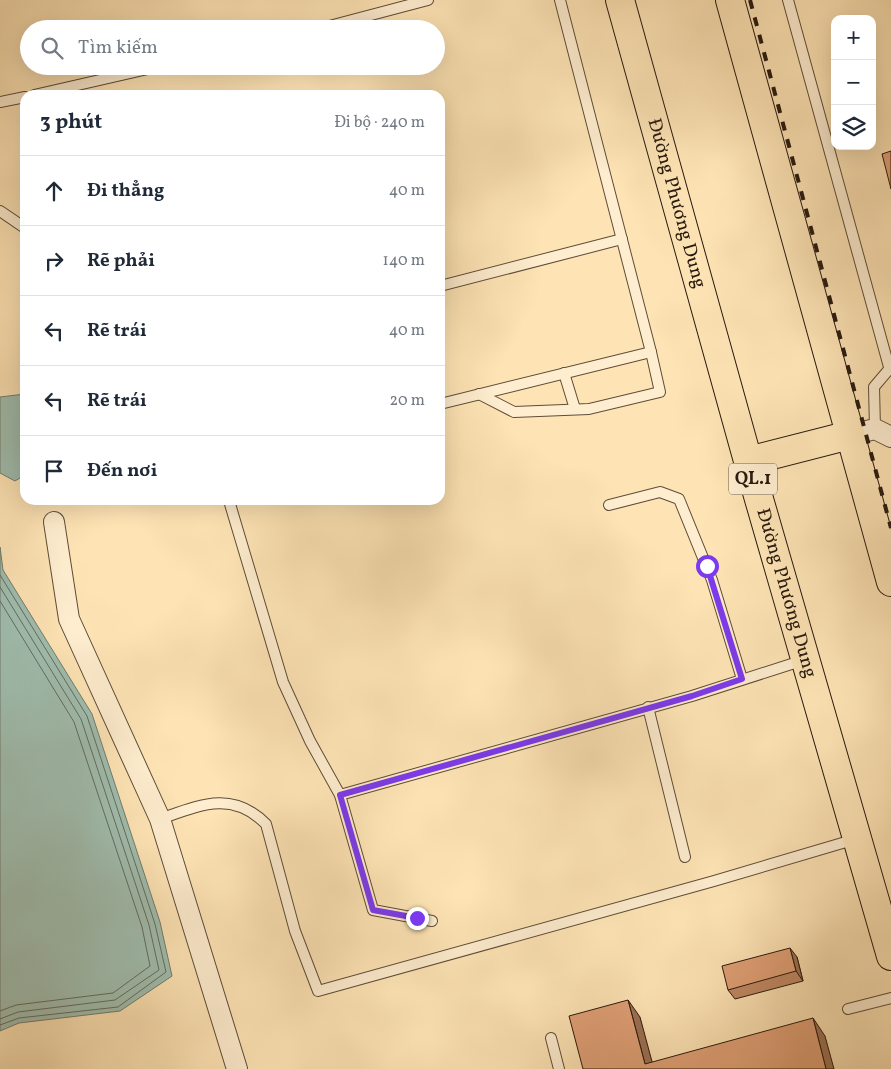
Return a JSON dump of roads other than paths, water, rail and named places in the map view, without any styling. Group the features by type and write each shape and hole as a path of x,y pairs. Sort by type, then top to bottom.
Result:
{"highway":[{"name":"Đường Phương Dung","path":"620,0 748,460 891,956"},
{"path":"730,0 872,434 891,582"},
{"path":"748,460 872,434"}],"street":[{"path":"54,522 69,620 160,819 236,1069"}],"lane":[{"path":"352,20 428,0"},
{"path":"479,394 514,412 589,409 660,392 560,0"},
{"path":"788,0 890,367 874,387 872,434"},
{"path":"56,90 122,75"},
{"path":"0,102 20,98"},
{"path":"0,211 20,225"},
{"path":"445,285 622,239"},
{"path":"445,403 651,352"},
{"path":"564,373 575,410"},
{"path":"609,505 660,492 679,500 712,580 742,679"},
{"path":"230,505 283,682 310,741 340,795 373,910 432,921"},
{"path":"340,795 692,696 806,659"},
{"path":"648,707 685,857"},
{"path":"160,819 202,804 232,803 254,813 266,824 295,931 318,991 714,881 857,838"},
{"path":"848,1009 891,998"},
{"path":"551,1038 559,1069"}],"water":[{"path":"20,395 20,478 15,481 0,473 0,397"},
{"path":"0,547 3,570 92,714 160,922 172,976 120,1011 19,1023 0,1031"}],"railway":[{"path":"750,0 891,528"}]}
